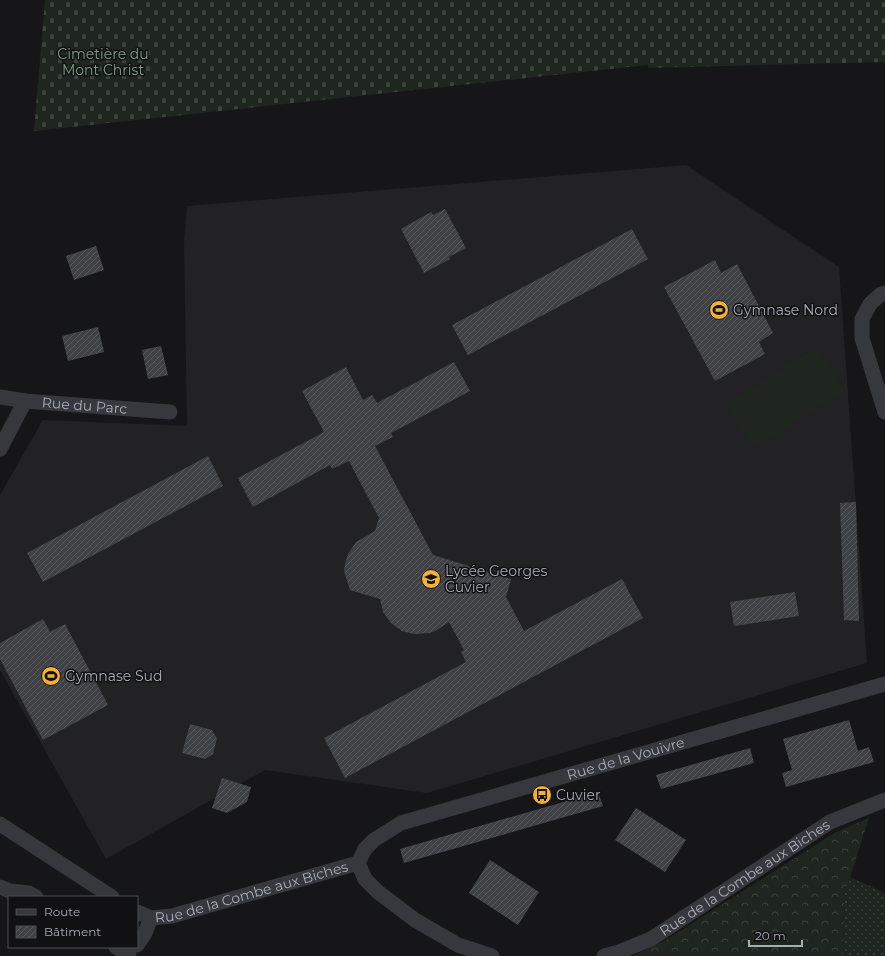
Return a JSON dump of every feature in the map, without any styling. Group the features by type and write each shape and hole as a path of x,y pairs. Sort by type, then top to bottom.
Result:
{"street":[{"path":"885,293 880,294 870,304 862,319 862,338 885,412"},
{"name":"Rue du Parc","path":"0,397 25,401 170,412"},
{"path":"0,449 25,401"},
{"name":"Rue de la Vouivre","path":"358,863 365,849 374,840 401,823 885,684"},
{"name":"Rue de la Combe aux Biches","path":"604,956 619,952 651,939 830,822 885,800"},
{"path":"0,824 110,896"},
{"name":"Rue de la Combe aux Biches","path":"138,943 145,933 151,918 172,916 358,863 365,879 378,892 415,920 458,945 492,956"},
{"path":"0,886 10,891 29,893 34,896"},
{"path":"138,912 151,918"},
{"path":"120,948 132,951"}],"shaded area":[{"name":"Lycée Georges Cuvier","path":"686,165 839,267 867,663 427,793 265,770 106,859 0,670 0,495 43,420 187,426 184,243 187,206"}],"green space":[{"name":"Cimetière du Mont Christ","path":"45,0 885,0 885,62 648,68 648,65 34,131"},
{"path":"817,347 845,391 754,448 726,404"},
{"path":"869,818 845,893 842,956 633,956 666,940 836,832"},
{"path":"850,877 885,893 885,956 842,956 845,893"}],"building":[{"path":"445,209 466,248 449,257 450,259 424,273 401,229 431,212 433,215"},
{"path":"632,229 648,259 468,355 452,325"},
{"path":"96,246 104,270 74,280 66,256"},
{"name":"Gymnase Nord","path":"715,260 721,273 737,264 773,333 759,342 765,354 715,381 664,287"},
{"path":"98,327 104,352 68,361 62,336"},
{"path":"161,346 168,375 148,379 142,350"},
{"path":"454,362 470,391 391,433 393,437 375,446 433,555 511,579 506,597 524,631 622,579 643,618 345,778 324,738 466,662 461,652 464,650 449,622 430,633 414,634 402,631 391,623 383,612 380,599 350,590 344,571 348,554 356,542 375,531 379,518 349,461 332,469 330,465 253,507 238,478 324,432 302,391 346,367 363,400 372,395 377,403"},
{"path":"208,456 223,486 43,582 27,553"},
{"path":"856,502 859,621 844,620 840,503"},
{"path":"795,592 799,616 734,626 730,602"},
{"name":"Gymnase Sud","path":"43,619 50,632 65,624 108,705 43,740 0,659 0,643"},
{"path":"849,720 858,751 869,747 874,762 786,787 782,773 792,770 783,739"},
{"path":"190,724 212,730 217,739 213,754 205,759 182,753"},
{"path":"750,748 754,763 661,789 656,775"},
{"path":"222,778 251,787 247,802 227,813 212,808"},
{"path":"598,792 603,806 404,863 400,849"},
{"path":"636,808 686,840 665,872 615,840"},
{"path":"490,860 539,892 518,925 469,893"}],"place":[{"name":"Gymnase Nord","path":"719,310"},
{"name":"Lycée Georges Cuvier","path":"431,579"},
{"name":"Gymnase Sud","path":"51,676"},
{"name":"Cuvier","path":"542,795"}]}
